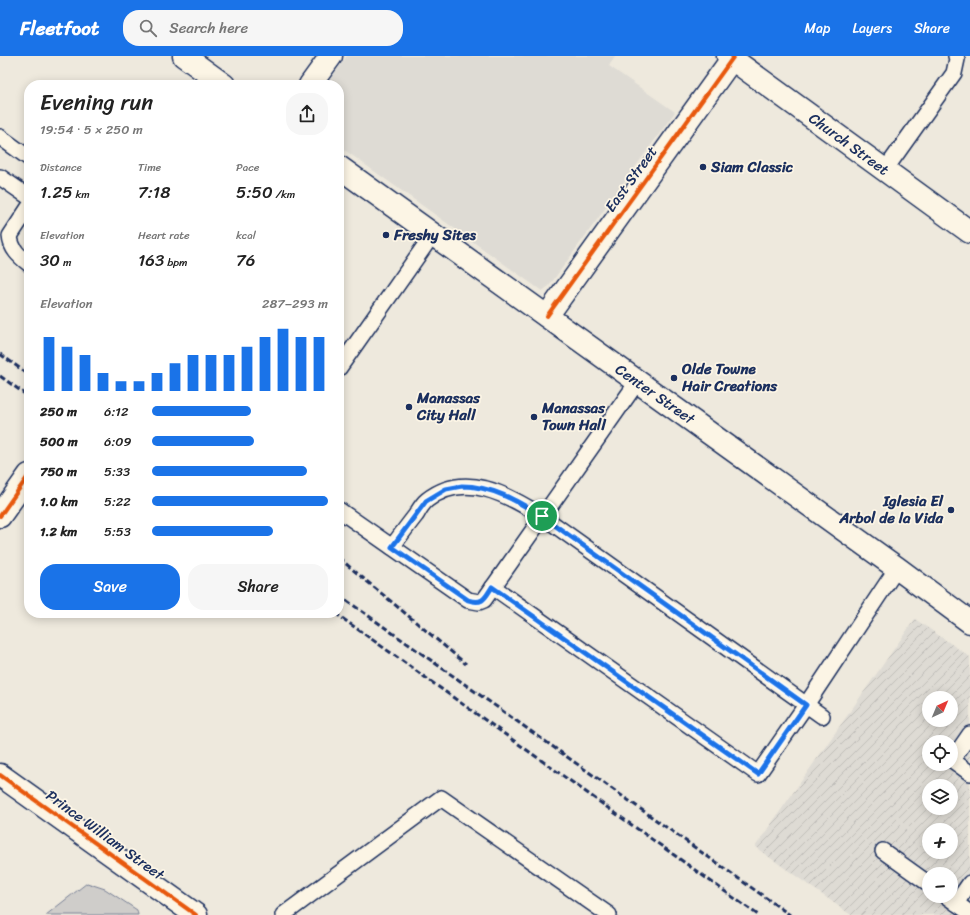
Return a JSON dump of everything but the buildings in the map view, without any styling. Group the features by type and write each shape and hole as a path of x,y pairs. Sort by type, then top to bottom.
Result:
{"main road":[{"path":"184,56 217,80"},
{"path":"314,80 331,56"},
{"name":"Church Street","path":"731,57 970,232"},
{"name":"East Street","path":"547,316 731,57"},
{"name":"Center Street","path":"344,171 638,381 970,622"},
{"path":"0,516 24,482"},
{"name":"Prince William Street","path":"0,775 196,915"}],"lane":[{"path":"885,170 954,73 957,59 956,56"},
{"path":"0,137 24,154"},
{"path":"0,177 24,194"},
{"path":"24,215 10,236 11,245 24,260"},
{"path":"344,361 433,234"},
{"path":"344,513 468,600 479,602 484,600 638,381"},
{"path":"392,547 426,501 446,489 462,486 475,486 493,491 542,516 822,716"},
{"path":"492,587 758,774 897,568"},
{"path":"970,734 952,760 970,773"},
{"path":"283,915 441,798 609,915"},
{"path":"883,851 922,879"},
{"path":"958,894 970,883"},
{"path":"955,903 970,913"}],"shaded area":[{"path":"347,56 615,56 609,66 675,112 549,286 542,291 344,150 344,80 330,80"},
{"path":"915,619 970,657 970,915 851,915 755,847"},
{"path":"87,883 105,889 137,910 138,915 46,915"}],"railway":[{"path":"0,354 24,371"},
{"path":"0,376 24,393"},
{"path":"344,562 466,664"},
{"path":"344,599 790,915"},
{"path":"342,618 758,915"}],"cycle path":[{"path":"547,316 734,56"},
{"path":"0,516 24,482"},
{"path":"0,775 196,915"}],"place":[{"name":"Siam Classic","path":"703,167"},
{"name":"Freshy Sites","path":"386,235"},
{"name":"Olde Towne Hair Creations","path":"674,378"},
{"name":"Manassas City Hall","path":"409,407"},
{"name":"Manassas Town Hall","path":"534,417"},
{"name":"Iglesia El Arbol de la Vida","path":"951,510"}],"route":[{"path":"462,486 475,486 493,491 542,516 806,705 758,774 492,587 484,600 474,602 468,600 392,547 426,501 446,489 462,486"}]}
